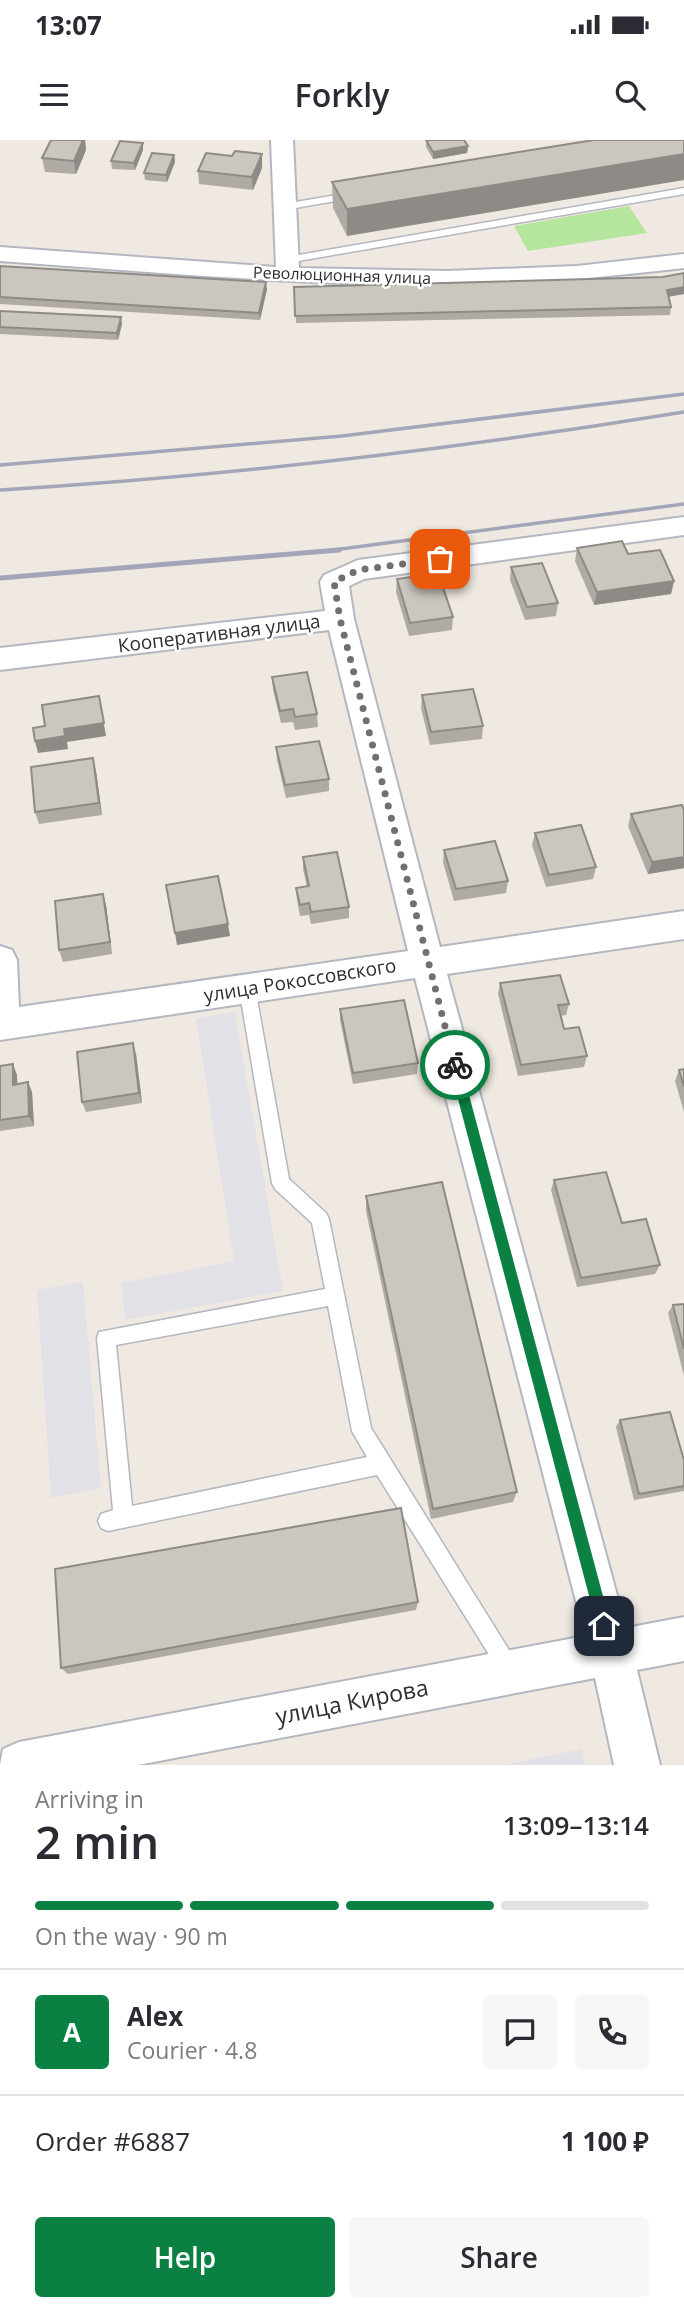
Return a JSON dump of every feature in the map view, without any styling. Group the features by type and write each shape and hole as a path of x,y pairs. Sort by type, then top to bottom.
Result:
{"street":[{"path":"256,140 281,141 288,267"},
{"name":"Революционная улица","path":"0,254 288,267 447,278 577,274 684,261"},
{"name":"Кооперативная улица","path":"0,659 340,619 334,582 358,570 684,526"},
{"path":"340,619 427,961 611,1653 637,1765"},
{"name":"улица Рокоссовского","path":"1,1025 684,925"},
{"path":"0,960 1,1025"},
{"name":"улица Кирова","path":"19,1765 684,1639"}],"lane":[{"path":"288,267 684,191"},
{"path":"284,207 366,193"},
{"path":"247,988 281,1183 320,1219 362,1431 511,1672"},
{"path":"335,1296 106,1338 116,1519 382,1464"}],"shaded area":[{"path":"235,1012 283,1291 125,1320 121,1283 234,1261 196,1018"},
{"path":"83,1282 101,1488 51,1498 37,1290"},
{"path":"582,1749 585,1765 503,1765"}],"green space":[{"path":"629,206 647,233 528,251 514,226"}],"building":[{"path":"51,140 83,140 74,161 42,158"},
{"path":"426,140 464,140 468,146 433,152"},
{"path":"594,140 684,140 684,154 347,209 332,182"},
{"path":"120,141 143,143 134,163 111,161"},
{"path":"235,151 262,154 252,177 198,171 206,153 232,156"},
{"path":"152,153 174,155 166,175 144,173"},
{"path":"0,266 266,282 259,313 0,297"},
{"path":"684,273 684,287 667,290 671,307 295,316 294,287 663,277"},
{"path":"0,311 121,317 117,333 0,327"},
{"path":"622,541 628,554 660,550 674,581 597,592 577,548"},
{"path":"542,563 558,603 527,607 511,567"},
{"path":"438,573 453,617 410,623 397,579"},
{"path":"307,672 317,714 295,717 293,709 280,711 272,677"},
{"path":"473,689 483,726 431,732 422,695"},
{"path":"99,696 104,723 64,729 65,736 35,741 33,728 45,726 42,705"},
{"path":"319,741 329,779 285,785 276,747"},
{"path":"93,758 99,803 35,812 31,767"},
{"path":"682,805 684,857 652,862 631,814"},
{"path":"581,825 596,867 549,875 535,833"},
{"path":"495,841 508,881 456,889 444,850"},
{"path":"337,852 349,907 311,912 309,903 300,905 296,888 309,886 303,857"},
{"path":"218,876 228,924 175,933 166,885"},
{"path":"103,894 110,942 59,950 55,901"},
{"path":"560,975 569,1004 558,1005 564,1029 579,1027 587,1056 521,1065 500,983"},
{"path":"404,1000 418,1063 353,1073 340,1009"},
{"path":"133,1043 139,1093 82,1102 77,1052"},
{"path":"13,1064 13,1085 28,1082 29,1116 0,1120 0,1066"},
{"path":"684,1069 684,1087 679,1070"},
{"path":"606,1172 622,1223 646,1219 660,1265 581,1278 554,1180"},
{"path":"442,1182 517,1492 433,1509 366,1196"},
{"path":"684,1304 684,1349 673,1305"},
{"path":"670,1412 684,1460 684,1486 639,1494 620,1420"},
{"path":"401,1508 418,1602 61,1668 55,1569"}],"railway":[{"path":"0,465 342,436 684,394"},
{"path":"0,490 343,460 684,412"},
{"path":"323,551 684,504"},
{"path":"323,551 339,550"},
{"path":"0,578 323,551"},
{"path":"318,552 323,551"}],"way so far":[{"path":"440,559 358,570 334,582 340,619 455,1065"}],"route":[{"path":"455,1065 604,1626"}]}
